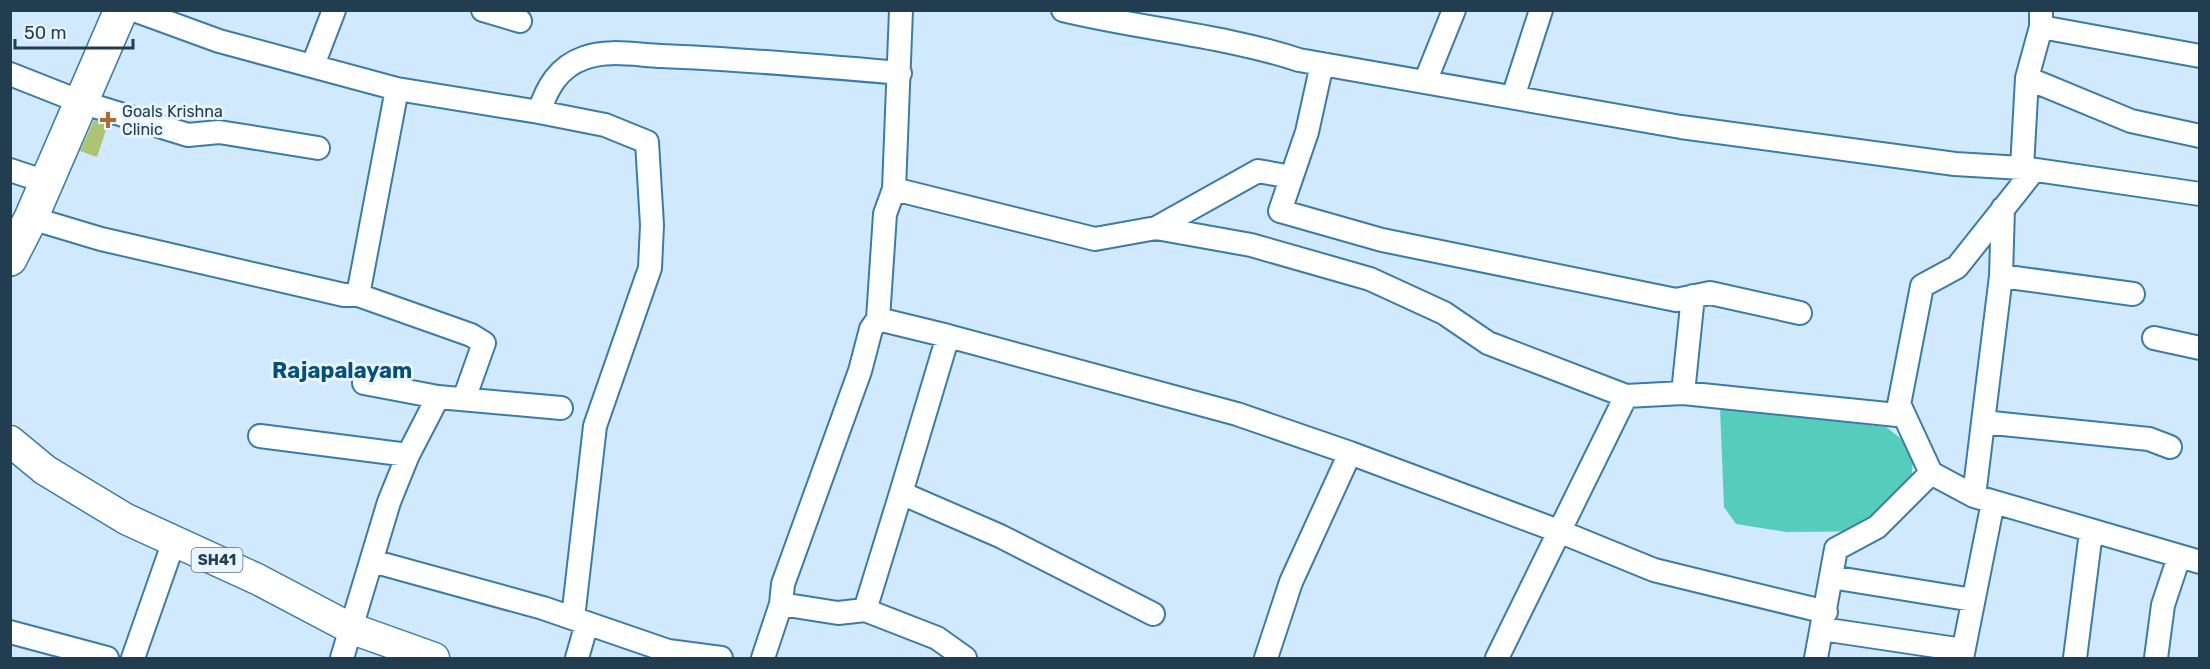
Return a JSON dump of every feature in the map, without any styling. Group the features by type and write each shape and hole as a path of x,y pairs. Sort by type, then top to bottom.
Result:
{"highway":[{"path":"10,259 31,218 121,10"}],"main road":[{"name":"SH41","path":"10,441 45,470 126,519 257,579 350,628 434,658"}],"street":[{"path":"134,10 219,41 397,90 539,112 605,125 647,142 652,225 650,268 595,426 577,658"},
{"path":"312,65 334,10"},
{"path":"483,10 520,21"},
{"path":"763,658 781,604 783,584 861,371 871,329 878,320 885,214 894,189 901,10"},
{"path":"1063,10 1265,48 1299,60 1692,128 1955,164 2028,169 2199,194"},
{"path":"1425,82 1454,10"},
{"path":"1513,97 1541,10"},
{"path":"1156,228 1251,244 1370,279 1444,313 1488,343 1626,396 1683,393 1897,415 1922,286 1957,267 2003,208 2028,169 2027,78 2041,19 2199,56"},
{"path":"539,112 545,92 559,73 584,58 609,54 711,58 900,73"},
{"path":"1322,64 1307,132 1280,211 1394,243 1676,300 1710,293 1800,314"},
{"path":"10,74 81,102 188,135 219,132 318,148"},
{"path":"2027,78 2131,121 2199,136"},
{"path":"358,295 397,90"},
{"path":"10,170 46,182"},
{"path":"894,189 1095,239 1156,228 1258,171 1291,177"},
{"path":"878,320 948,336 1237,414 1350,453 1561,532 1654,570 1824,620 1963,654 1973,600 1984,499 1983,422 2001,276 2003,208"},
{"path":"31,218 101,239 344,295 358,295 471,335 484,343 464,399"},
{"path":"2001,276 2133,294"},
{"path":"1683,393 1693,296"},
{"path":"865,610 948,336"},
{"path":"2154,338 2199,348"},
{"path":"364,383 438,397 561,408"},
{"path":"1505,657 1626,396"},
{"path":"342,658 389,502 408,455 438,397"},
{"path":"1899,404 1931,473 1984,499 2189,559 2163,605 2156,658"},
{"path":"1983,422 2149,439 2170,447"},
{"path":"261,436 408,455"},
{"path":"1266,658 1291,582 1350,453"},
{"path":"1816,658 1836,549 1877,527 1931,473"},
{"path":"901,493 1000,536 1153,614"},
{"path":"2075,658 2091,532"},
{"path":"133,658 174,541"},
{"path":"372,561 543,608 668,651 721,658"},
{"path":"1831,577 1973,600"},
{"path":"781,604 838,613 865,610 937,638 965,658"},
{"path":"10,632 107,658"}],"shaded area":[{"path":"1720,408 1886,427 1914,449 1911,484 1887,531 1786,532 1736,524 1724,507"}],"building":[{"path":"94,120 108,124 97,157 80,151"}],"place":[{"name":"Goals Krishna Clinic","path":"108,120"}],"district":[{"name":"Rajapalayam","path":"342,370"}]}
